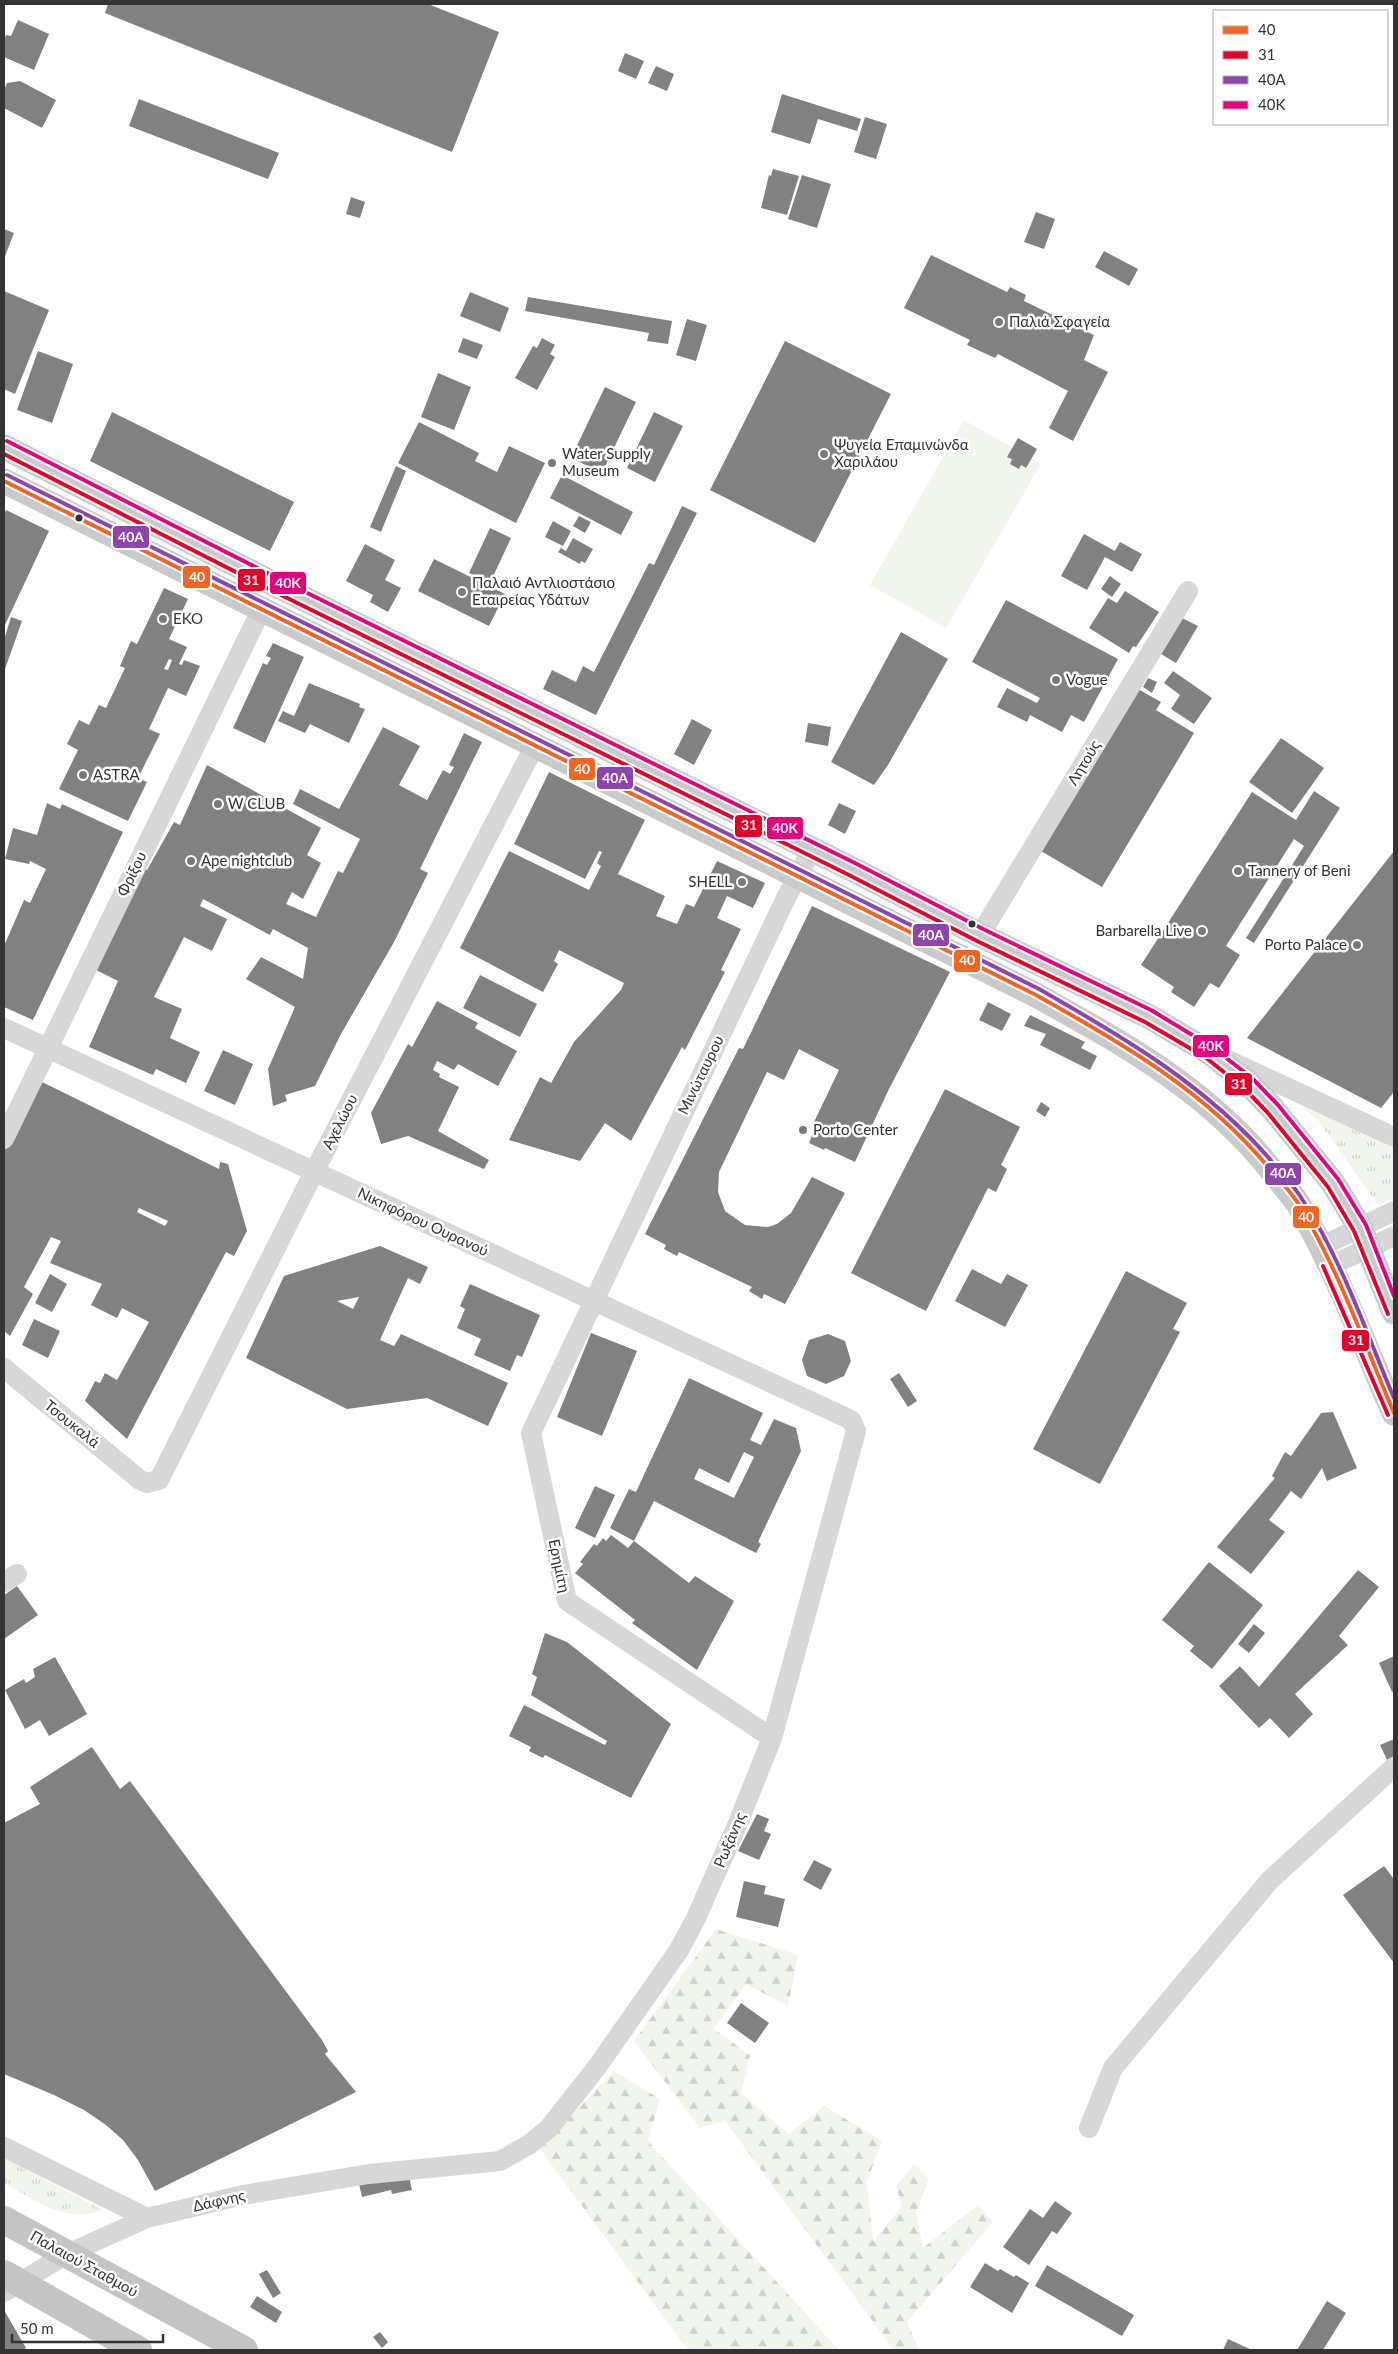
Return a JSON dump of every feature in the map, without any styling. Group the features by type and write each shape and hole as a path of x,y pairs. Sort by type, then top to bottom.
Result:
{"highway":[{"name":"Παλαιού Σταθμού","path":"4,2220 65,2255 244,2350"},
{"path":"9,2283 138,2350"}],"main road":[{"path":"4,447 276,585 980,935 1148,1016 1209,1052 1248,1083 1311,1153 1333,1183 1364,1238 1394,1312"},
{"path":"4,481 534,747 1036,995 1126,1045 1180,1081 1224,1119 1258,1152 1300,1208 1325,1256 1394,1413"}],"street":[{"name":"Λητούς","path":"980,935 1188,591"},
{"name":"Φρίξου","path":"4,1139 261,610"},
{"name":"Αχελώου","path":"140,1480 153,1483 163,1475 314,1172 534,747"},
{"name":"Μινώταυρου","path":"593,1301 812,850"},
{"name":"Νικηφόρου Ουρανού","path":"4,1028 843,1416"},
{"path":"1209,1052 1392,1136"},
{"path":"1325,1256 1364,1238 1394,1211"},
{"path":"1364,1238 1394,1236"},
{"name":"Ερημίτη","path":"593,1301 531,1433 567,1601 772,1738"},
{"name":"Τσουκαλά","path":"4,1368 140,1480"},
{"name":"Ρωξάνης","path":"452,2166 500,2161 530,2144 549,2128 597,2067 680,1950 738,1823 772,1738 856,1436 855,1425 843,1416"},
{"path":"1089,2128 1113,2068 1258,1894 1270,1880 1394,1767"},
{"path":"4,2147 147,2218"},
{"name":"Δάφνης","path":"9,2283 147,2218 243,2195 369,2174 452,2166"}],"green space":[{"path":"964,420 1041,464 946,628 870,585"},
{"path":"1308,1104 1394,1149 1394,1198 1378,1205 1318,1120 1304,1108"},
{"path":"716,1929 798,1955 788,2006 746,1984 714,2029 750,2055 741,2093 789,2134 824,2106 882,2141 867,2181 873,2242 902,2206 896,2186 914,2164 929,2179 916,2213 923,2248 978,2205 993,2222 907,2322 919,2350 894,2350 725,2121 700,2128 634,2041"},
{"path":"614,2071 660,2099 648,2141 839,2350 688,2350 540,2149"},
{"path":"4,2158 103,2210 89,2214 64,2213 40,2203 4,2183"}],"building":[{"path":"108,4 428,4 499,32 452,152 105,13"},
{"path":"18,20 49,34 34,70 4,57 6,35 11,36"},
{"path":"625,53 644,61 636,79 618,71"},
{"path":"656,66 674,74 667,91 648,83"},
{"path":"20,81 56,100 42,128 4,108 4,90 7,83"},
{"path":"782,94 861,119 857,131 818,119 810,144 771,132"},
{"path":"139,99 279,153 268,179 129,126"},
{"path":"865,117 887,124 876,159 854,152"},
{"path":"773,169 799,176 787,215 761,208 769,175 771,176"},
{"path":"802,175 831,184 817,228 788,219"},
{"path":"351,197 365,202 360,218 346,214"},
{"path":"1036,212 1055,219 1044,249 1024,242"},
{"path":"4,229 14,233 4,259"},
{"path":"1104,251 1138,269 1129,286 1095,267"},
{"name":"Παλιά Σφαγεία","path":"931,255 1007,292 1010,287 1026,295 1024,301 1094,335 1084,360 1108,372 1073,441 1049,428 1068,391 998,354 995,358 967,345 970,340 904,308"},
{"path":"4,291 49,310 15,394 4,389"},
{"path":"470,292 509,308 500,332 460,316"},
{"path":"528,297 672,321 668,344 647,341 649,333 525,311"},
{"path":"687,319 707,325 696,361 676,355"},
{"path":"463,338 483,345 477,359 458,352"},
{"path":"542,338 555,345 550,354 555,357 537,390 515,378 533,346 537,348"},
{"path":"785,341 891,394 815,543 710,490"},
{"path":"38,351 73,364 52,423 17,410"},
{"path":"438,373 471,387 454,430 421,417"},
{"path":"605,387 636,402 602,473 571,458"},
{"path":"112,412 294,502 270,551 90,461"},
{"path":"654,412 683,426 655,482 627,468"},
{"path":"419,422 479,453 475,461 497,472 509,446 545,463 516,523 398,463"},
{"path":"1018,438 1037,449 1026,468 1021,465 1019,469 1010,464 1012,459 1007,457"},
{"path":"396,466 406,471 381,532 370,527"},
{"path":"562,475 633,512 621,535 550,498"},
{"path":"682,506 697,513 596,715 543,689 552,670 576,682 583,666 594,672 649,563 654,565"},
{"path":"6,510 49,531 4,627 4,515"},
{"path":"579,516 591,522 585,533 573,526"},
{"path":"553,521 571,531 563,546 545,537"},
{"path":"490,528 511,538 490,583 469,573"},
{"path":"1084,534 1115,551 1120,542 1142,554 1132,572 1105,557 1087,590 1061,576"},
{"path":"573,538 593,549 585,563 581,561 580,564 558,552 561,548 566,551"},
{"path":"365,544 395,560 385,580 401,588 388,612 370,602 373,595 346,581"},
{"name":"Παλαιό Αντλιοστάσιο Εταιρείας Υδάτων","path":"434,559 505,594 489,626 418,591"},
{"path":"1110,576 1121,584 1112,597 1101,589"},
{"path":"164,588 188,599 169,639 187,647 179,664 182,665 184,660 200,666 186,696 168,688 149,729 160,734 138,778 147,782 128,821 59,789 78,750 67,744 79,720 89,725 99,705 106,708 125,668 120,666 131,641 137,644","holes":["169,659 172,660 168,670 164,669"]},
{"path":"1125,591 1159,612 1136,647 1133,646 1129,653 1089,628 1108,598 1117,603"},
{"name":"Vogue","path":"1006,600 1118,659 1084,722 1071,715 1062,732 1030,715 1027,722 997,707 1007,688 1037,703 1040,698 972,662"},
{"path":"11,617 22,621 4,672 4,640"},
{"path":"1182,618 1198,626 1176,663 1161,654"},
{"path":"901,632 948,659 888,765 874,785 831,762"},
{"path":"273,643 304,657 265,743 233,728 263,663 267,665 271,658 266,656"},
{"path":"1173,671 1212,698 1194,724 1171,709 1180,695 1164,683"},
{"path":"1148,678 1157,682 1152,693 1143,687"},
{"path":"309,683 360,704 359,707 365,709 349,743 310,724 305,733 278,721 283,711 294,716"},
{"path":"1138,689 1161,702 1156,710 1194,733 1102,887 1041,851"},
{"path":"692,719 712,730 694,765 674,754"},
{"path":"808,723 831,727 828,746 805,742"},
{"path":"383,727 420,746 399,785 427,800 443,770 450,774 454,767 449,765 464,733 482,742 420,869 428,873 394,942 341,1034 315,1086 285,1095 287,1101 273,1106 268,1069 295,1007 246,979 261,957 303,979 308,948 273,929 270,935 203,899 200,906 227,919 212,951 184,937 154,997 182,1009 170,1038 200,1052 186,1083 156,1069 153,1075 89,1047 118,981 96,970 144,869 147,870 174,822 180,825 207,765 321,828 307,855 321,863 303,899 292,892 286,904 316,917 338,871 343,873 360,839 293,804 300,789 339,809"},
{"path":"1281,738 1324,768 1292,813 1249,782"},
{"path":"549,772 645,820 618,874 665,896 656,916 677,924 686,904 694,907 717,861 765,883 753,908 727,896 717,918 741,929 721,970 725,972 685,1050 682,1047 631,1141 605,1123 580,1161 509,1140 540,1077 551,1083 574,1042 621,990 624,983 559,950 554,961 558,964 543,992 460,948 509,851 589,890 601,866 597,863 602,852 599,851 585,879 514,844"},
{"name":"Tannery of Beni","path":"1314,791 1340,808 1254,943 1246,938 1304,846 1294,839 1226,946 1240,955 1219,988 1210,983 1194,1007 1171,992 1174,987 1141,965 1252,792 1296,820"},
{"path":"47,803 60,809 62,804 123,832 33,1020 4,1007 4,946 24,900 30,903 46,869 30,861 29,864 5,859 13,828 37,835"},
{"path":"839,803 856,811 845,834 828,825"},
{"name":"Porto Palace","path":"1394,851 1394,1092 1381,1108 1247,1038"},
{"path":"812,906 950,972 889,1089 855,1162 809,1143 817,1123 814,1122 839,1070 799,1049 784,1080 767,1072 719,1172 718,1192 725,1211 745,1225 768,1227 777,1224 791,1213 812,1177 845,1193 785,1304 764,1294 762,1299 749,1291 752,1287 679,1252 677,1256 664,1249 666,1245 645,1234 739,1048 743,1049"},
{"path":"480,975 537,1004 520,1037 463,1008"},
{"path":"437,1001 478,1023 475,1028 517,1051 498,1086 458,1064 454,1070 437,1061 433,1070 440,1074 439,1077 459,1087 438,1131 489,1160 484,1169 408,1136 381,1144 371,1113 408,1044 412,1047"},
{"path":"988,1002 1011,1014 1002,1031 979,1020"},
{"path":"1030,1015 1085,1042 1081,1048 1097,1056 1090,1070 1040,1045 1046,1034 1024,1026"},
{"path":"223,1050 253,1064 235,1105 204,1091"},
{"path":"38,1080 219,1169 220,1162 228,1164 247,1231 234,1256 226,1252 127,1439 85,1401 95,1381 100,1383 105,1373 117,1380 149,1322 122,1308 117,1318 91,1305 102,1284 50,1263 61,1241 51,1237 24,1287 33,1294 10,1336 4,1331 4,1142","holes":["139,1208 168,1221 165,1226 137,1212"]},
{"path":"945,1089 1020,1127 1001,1165 1007,1169 996,1192 988,1188 926,1311 851,1273"},
{"path":"1041,1102 1050,1108 1045,1117 1036,1111"},
{"path":"380,1246 428,1267 420,1284 408,1278 380,1340 394,1346 401,1334 508,1383 488,1426 427,1398 347,1409 246,1358 284,1276","holes":["359,1297 353,1309 337,1301"]},
{"path":"972,1269 1001,1284 1007,1274 1028,1285 1005,1327 955,1301"},
{"path":"1126,1271 1187,1303 1173,1329 1180,1332 1100,1484 1033,1449"},
{"path":"50,1274 67,1284 52,1312 35,1303"},
{"path":"470,1284 540,1315 522,1357 517,1355 510,1371 474,1355 481,1339 457,1328 465,1309 460,1306"},
{"path":"34,1319 60,1331 48,1358 22,1345"},
{"path":"591,1333 637,1351 602,1436 557,1417"},
{"path":"828,1334 845,1341 851,1361 844,1376 826,1384 807,1376 802,1360 809,1340"},
{"path":"899,1373 917,1401 908,1407 890,1379"},
{"path":"689,1378 763,1413 750,1440 761,1445 774,1419 796,1428 801,1451 758,1542 761,1544 756,1553 654,1501 634,1541 610,1528 629,1489 636,1492","holes":["744,1452 754,1457 734,1498 694,1479 699,1468 729,1483"]},
{"path":"1333,1412 1357,1468 1327,1481 1322,1468 1301,1499 1291,1491 1269,1520 1285,1532 1251,1574 1217,1547 1275,1478 1272,1476 1285,1452 1291,1456 1321,1413"},
{"path":"595,1486 615,1495 595,1538 575,1528"},
{"path":"611,1535 628,1548 634,1541 689,1583 695,1576 734,1601 697,1670 632,1623 635,1620 575,1573 583,1564 580,1562 594,1544 597,1546 603,1538 606,1541"},
{"path":"1209,1562 1263,1605 1212,1669 1190,1651 1194,1646 1162,1620"},
{"path":"1358,1570 1379,1587 1339,1636 1348,1645 1295,1694 1313,1714 1289,1738 1270,1718 1259,1728 1219,1686 1240,1666 1259,1687"},
{"path":"17,1586 38,1615 4,1639 4,1595"},
{"path":"1254,1624 1265,1633 1249,1653 1238,1644"},
{"path":"545,1633 567,1642 671,1724 631,1798 545,1755 543,1758 529,1751 531,1747 509,1736 524,1705 605,1745 607,1741 531,1695 537,1677 532,1674"},
{"path":"1394,1656 1394,1691 1392,1692 1379,1663"},
{"path":"55,1657 87,1714 49,1736 40,1720 25,1729 5,1690 24,1679 26,1683 35,1677 33,1669"},
{"path":"1394,1739 1394,1756 1387,1760 1380,1745"},
{"path":"92,1747 120,1789 130,1781 322,2040 328,2051 325,2054 356,2092 155,2191 138,2160 123,2140 106,2125 84,2110 54,2095 4,2074 4,1823 40,1804 30,1787"},
{"path":"757,1814 769,1819 764,1831 771,1834 759,1860 738,1851"},
{"path":"814,1860 832,1869 821,1890 803,1880"},
{"path":"1384,1866 1394,1879 1394,1963 1343,1895"},
{"path":"744,1881 766,1886 764,1894 785,1899 778,1927 736,1917"},
{"path":"741,2003 769,2023 755,2043 727,2023"},
{"path":"408,2172 412,2190 392,2194 391,2190 362,2197 358,2180"},
{"path":"1055,2201 1072,2213 1057,2234 1052,2231 1029,2265 1003,2247 1030,2209 1043,2218"},
{"path":"985,2263 998,2271 1000,2269 1014,2277 1016,2275 1029,2283 1012,2313 970,2287"},
{"path":"1047,2265 1134,2315 1122,2336 1035,2286"},
{"path":"267,2270 281,2293 273,2298 259,2274"},
{"path":"257,2296 282,2312 276,2323 250,2307"},
{"path":"1327,2301 1346,2313 1323,2350 1297,2350"},
{"path":"4,2310 26,2348 22,2350 4,2350"},
{"path":"380,2332 388,2342 382,2348 373,2337"},
{"path":"1228,2339 1252,2350 1223,2350"}],"transit line":[{"name":"40Κ","path":"7,441 279,579 855,863 983,929 1151,1010 1212,1047 1252,1078 1278,1105 1338,1179 1366,1225 1394,1296"},
{"name":"31","path":"4,454 273,591 849,875 977,941 1145,1022 1205,1057 1244,1088 1268,1113 1328,1187 1354,1231 1388,1314"},
{"name":"40Α","path":"7,475 1039,989 1134,1046 1194,1088 1222,1111 1249,1136 1296,1190 1316,1222 1341,1271 1394,1398"},
{"name":"40","path":"4,481 1036,995 1100,1031 1161,1071 1218,1115 1244,1140 1298,1203 1326,1253 1394,1413"},
{"name":"31","path":"1323,1266 1388,1415"}],"place":[{"name":"Παλιά Σφαγεία","path":"999,322"},
{"name":"Ψυγεία Επαμινώνδα Χαριλάου","path":"824,454"},
{"name":"Water Supply Museum","path":"552,463"},
{"name":"Παλαιό Αντλιοστάσιο Εταιρείας Υδάτων","path":"462,592"},
{"name":"EKO","path":"163,619"},
{"name":"Vogue","path":"1056,680"},
{"name":"ASTRA","path":"83,775"},
{"name":"W CLUB","path":"218,804"},
{"name":"Ape nightclub","path":"191,861"},
{"name":"Tannery of Beni","path":"1238,871"},
{"name":"SHELL","path":"742,882"},
{"name":"Barbarella Live","path":"1202,931"},
{"name":"Porto Palace","path":"1357,945"},
{"name":"Porto Center","path":"803,1130"}]}
